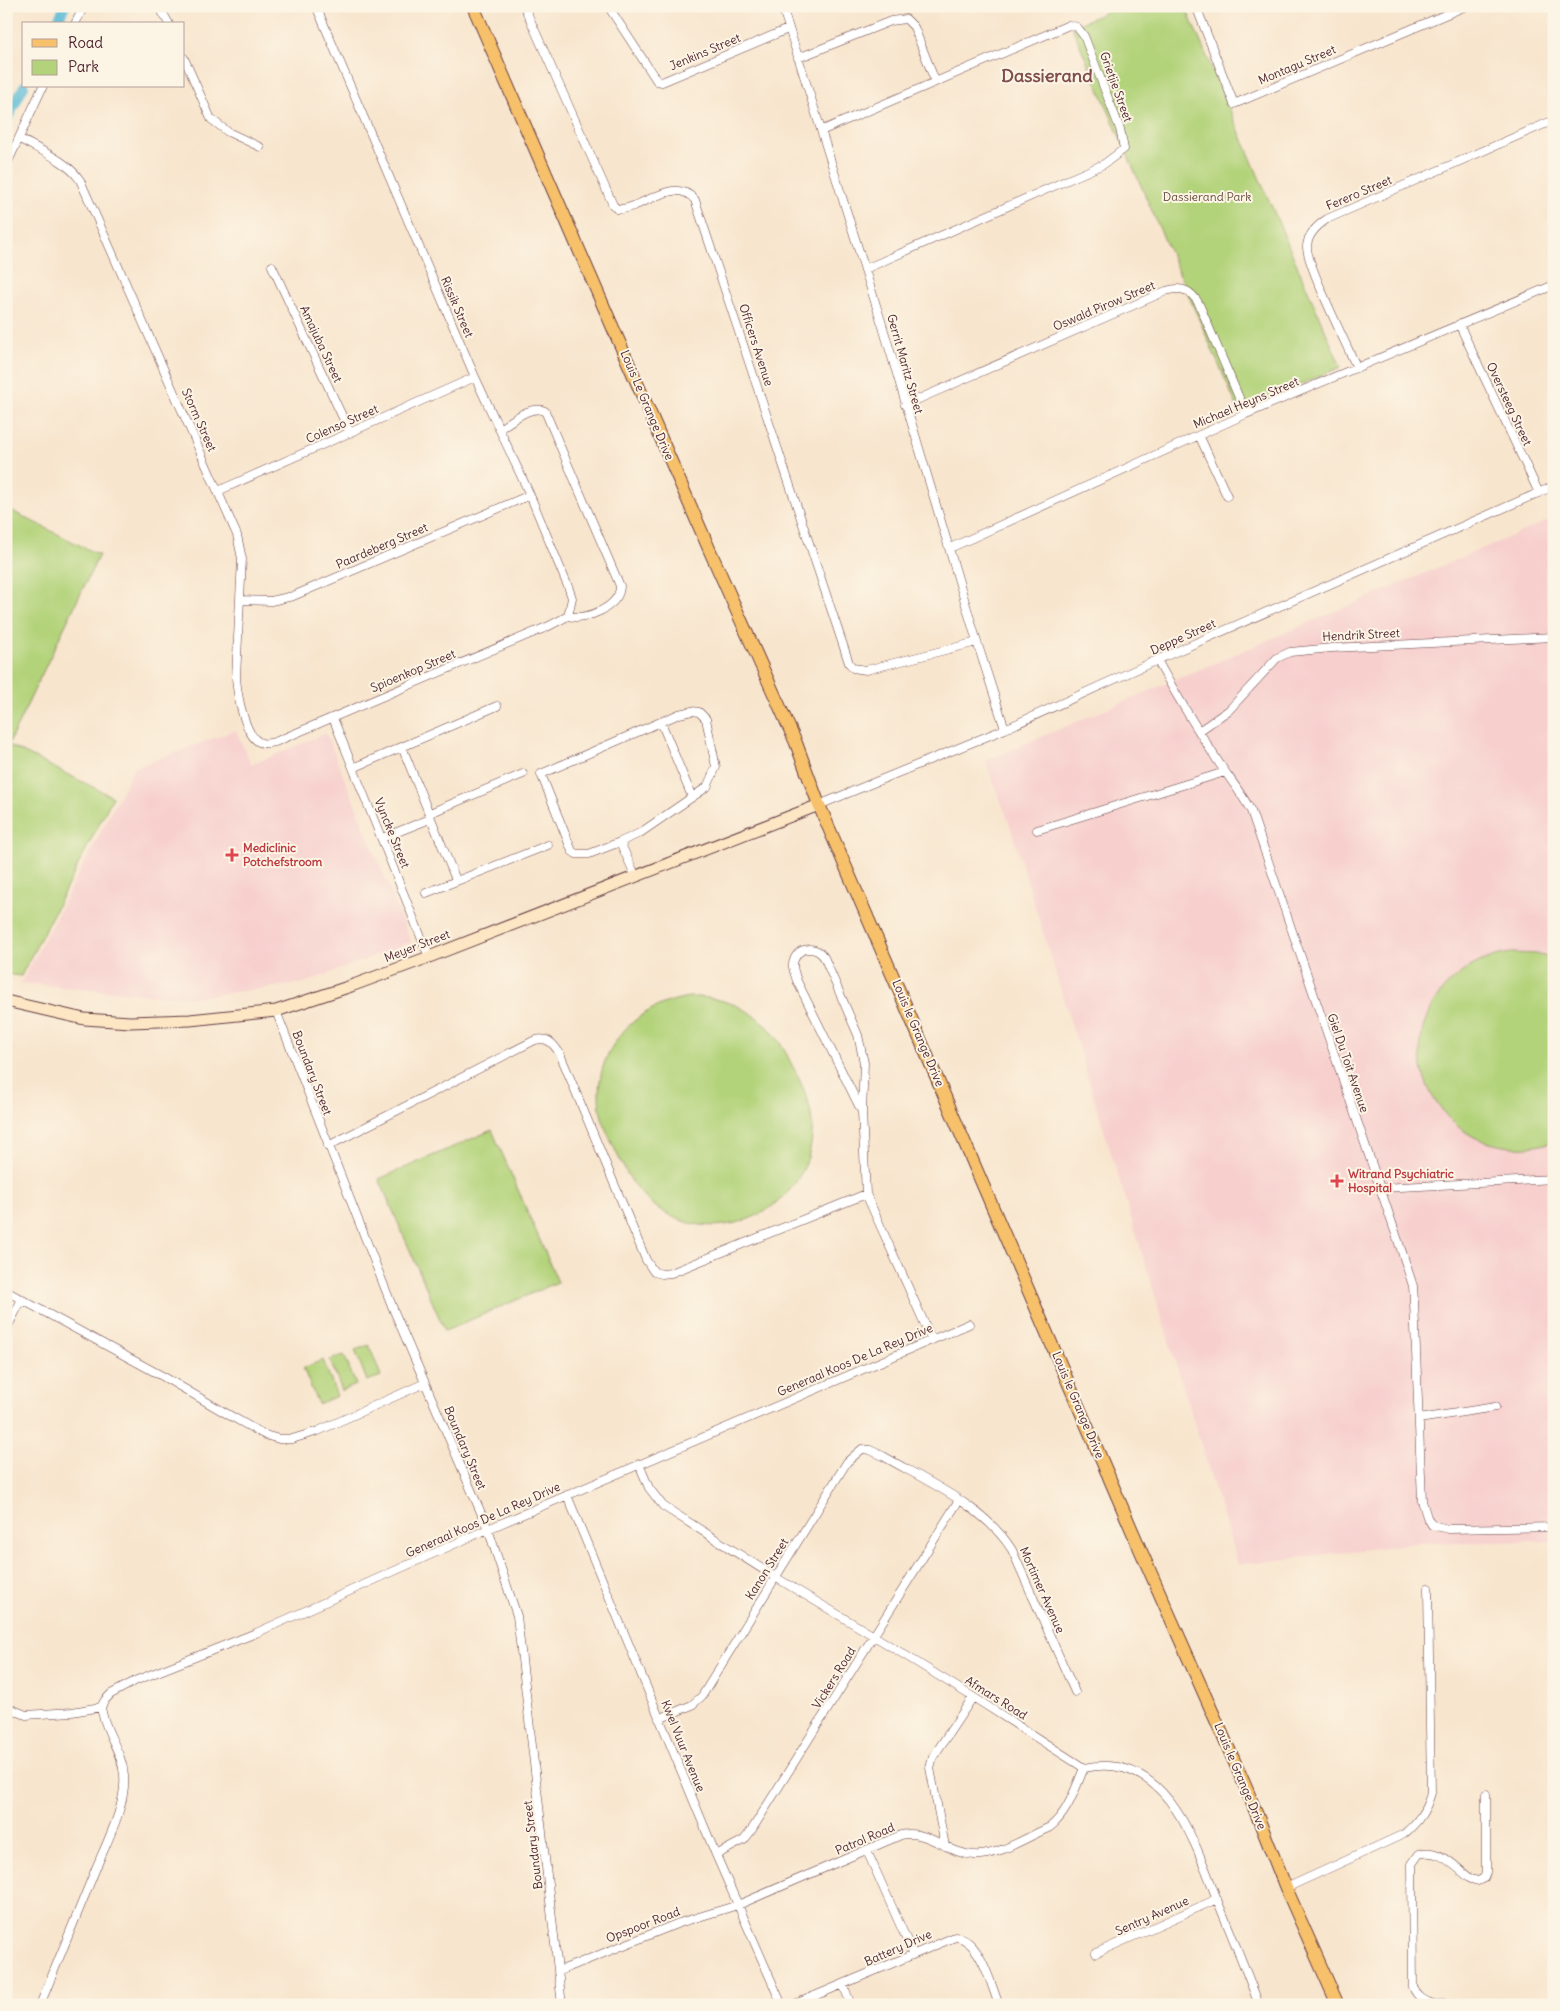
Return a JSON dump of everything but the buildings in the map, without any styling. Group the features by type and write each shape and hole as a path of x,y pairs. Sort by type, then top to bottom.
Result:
{"main road":[{"name":"Louis Le Grange Drive","path":"473,6 706,542 786,719 819,805"},
{"name":"Louis le Grange Drive","path":"819,805 1338,2005"}],"street":[{"path":"76,22 84,6"},
{"path":"159,6 168,22"},
{"name":"Rissik Street","path":"316,6 475,377 530,495 572,598 568,616"},
{"name":"Officers Avenue","path":"524,6 613,205 616,208 626,208 675,190 690,195 695,200 849,663 853,668 866,670 977,642"},
{"name":"Jenkins Street","path":"608,6 657,81 662,82 788,28"},
{"name":"Gerrit Maritz Street","path":"782,6 823,130 1005,730"},
{"name":"Montagu Street","path":"1196,6 1234,104 1466,6"},
{"path":"798,58 891,21 906,19 914,27 935,81"},
{"name":"Grietjie Street","path":"823,130 1065,25 1072,25 1080,30 1088,43 1120,129 1124,149 1104,164 865,269"},
{"path":"185,60 211,119 228,132 260,147"},
{"path":"6,166 43,88"},
{"name":"Ferero Street","path":"1357,368 1306,249 1310,236 1327,218 1554,120"},
{"name":"Storm Street","path":"20,139 64,163 73,170 80,180 237,535 241,551 237,693 244,718 255,738 266,744"},
{"name":"Amajuba Street","path":"272,266 350,433"},
{"name":"Michael Heyns Street","path":"950,548 1246,414 1554,286"},
{"name":"Oswald Pirow Street","path":"905,405 1166,291 1180,289 1189,291 1199,304 1246,414"},
{"name":"Oversteeg Street","path":"1459,324 1539,493"},
{"name":"Colenso Street","path":"218,490 475,377"},
{"path":"499,429 527,412 536,409 545,411 620,586 618,596 610,605 583,617 568,616"},
{"path":"1199,435 1227,496"},
{"name":"Deppe Street","path":"819,805 1005,730 1156,660 1554,486"},
{"name":"Paardeberg Street","path":"240,600 271,601 293,596 530,495"},
{"name":"Spioenkop Street","path":"266,744 332,718 549,626 568,616"},
{"name":"Hendrik Street","path":"1199,731 1228,710 1277,658 1290,652 1332,648 1554,637"},
{"name":"Giel Du Toit Avenue","path":"1156,660 1178,698 1225,772 1242,794 1251,811 1413,1286 1422,1501 1429,1522 1436,1527 1448,1529 1554,1527"},
{"path":"353,768 497,706"},
{"path":"692,711 699,712 706,719 716,767 707,787 692,797 640,833 589,854 576,854 572,850 541,774 679,714 692,711"},
{"name":"Vyncke Street","path":"332,718 429,957"},
{"path":"661,722 692,797"},
{"path":"402,747 456,880"},
{"path":"1037,830 1225,772"},
{"path":"382,838 523,774"},
{"name":"Meyer Street","path":"6,1001 84,1019 130,1022 190,1020 276,1011 429,957 819,805"},
{"path":"620,842 636,877"},
{"path":"426,893 548,845"},
{"path":"862,1112 797,981 793,968 794,960 808,948 816,949 824,957 858,1035 864,1063 862,1112 866,1194 932,1340"},
{"name":"Boundary Street","path":"276,1011 394,1311 488,1529 517,1616 562,2005"},
{"path":"328,1146 526,1044 543,1038 554,1044 560,1054 646,1260 654,1272 662,1274 671,1273 866,1194"},
{"path":"1381,1188 1554,1179"},
{"path":"6,1291 21,1301 164,1377 265,1435 279,1439 292,1439 318,1431 425,1383"},
{"path":"6,1330 21,1301"},
{"name":"Generaal Koos De La Rey Drive","path":"101,1707 111,1694 137,1680 256,1632 488,1529 969,1324"},
{"path":"1420,1419 1495,1407"},
{"name":"Kanon Street","path":"660,1719 692,1705 702,1696 851,1458 860,1450 866,1449 876,1452 896,1463"},
{"name":"Mortimer Avenue","path":"896,1463 959,1500 998,1530 1012,1550 1075,1692"},
{"name":"Afmars Road","path":"639,1464 649,1488 662,1506 1084,1768"},
{"name":"Kwel Vuur Avenue","path":"567,1495 716,1855 782,2005"},
{"name":"Vickers Road","path":"716,1855 744,1840 751,1831 959,1500"},
{"path":"1286,1888 1404,1834 1417,1823 1426,1809 1431,1793 1428,1588"},
{"path":"945,1846 930,1768 933,1757 972,1697"},
{"path":"6,1707 26,1715 72,1712 101,1707 102,1714 118,1749 124,1774 124,1792 106,1844 40,2005"},
{"path":"1084,1768 1115,1765 1127,1769 1148,1781 1169,1800 1185,1822 1260,2005"},
{"name":"Patrol Road","path":"738,1905 901,1835 910,1833 922,1834 945,1846 972,1855 992,1853 1050,1827 1058,1821 1065,1812 1084,1768"},
{"path":"1486,1794 1486,1873 1484,1878 1478,1881 1471,1879 1440,1854 1432,1852 1419,1854 1412,1864 1413,1986 1416,1994 1422,2000 1434,2004 1539,2005"},
{"path":"867,1851 913,1954"},
{"name":"Sentry Avenue","path":"1096,1953 1217,1899"},
{"name":"Opspoor Road","path":"559,1971 679,1923 738,1905"},
{"name":"Battery Drive","path":"793,2005 951,1938 964,1938 975,1948 999,2005"},
{"path":"843,1984 851,2005"}],"shaded area":[{"name":"Witrand Psychiatric Hospital","path":"1554,518 1554,1541 1417,1543 1238,1565 1009,822 985,761"},
{"name":"Mediclinic Potchefstroom","path":"236,730 251,765 326,733 411,942 304,983 190,998 21,983 134,768"}],"green space":[{"name":"Dassierand Park","path":"1119,6 1185,6 1341,367 1239,411 1072,27"},
{"path":"6,508 99,555 8,745 113,797 21,976 6,974"},
{"path":"1511,953 1536,954 1554,959 1554,1141 1530,1147 1514,1147 1490,1143 1476,1138 1457,1125 1441,1109 1427,1084 1421,1059 1422,1034 1430,1011 1443,990 1462,973 1484,960"},
{"path":"690,997 720,1000 734,1005 759,1019 770,1029 787,1055 801,1084 811,1114 811,1144 802,1171 787,1193 766,1211 741,1222 714,1226 686,1222 652,1204 635,1186 626,1171 607,1132 601,1114 599,1086 603,1067 611,1049 622,1033 652,1009 670,1001"},
{"path":"492,1130 558,1282 445,1331 379,1179"},
{"path":"369,1345 381,1376 367,1381 355,1350"},
{"path":"344,1355 356,1385 342,1391 330,1360"},
{"path":"323,1360 337,1396 318,1404 303,1368"}],"waterway":[{"path":"57,22 65,6"},
{"path":"6,122 23,88"}],"place":[{"name":"Mediclinic Potchefstroom","path":"232,855"},
{"name":"Witrand Psychiatric Hospital","path":"1337,1181"}],"district":[{"name":"Dassierand","path":"1047,76"}]}
